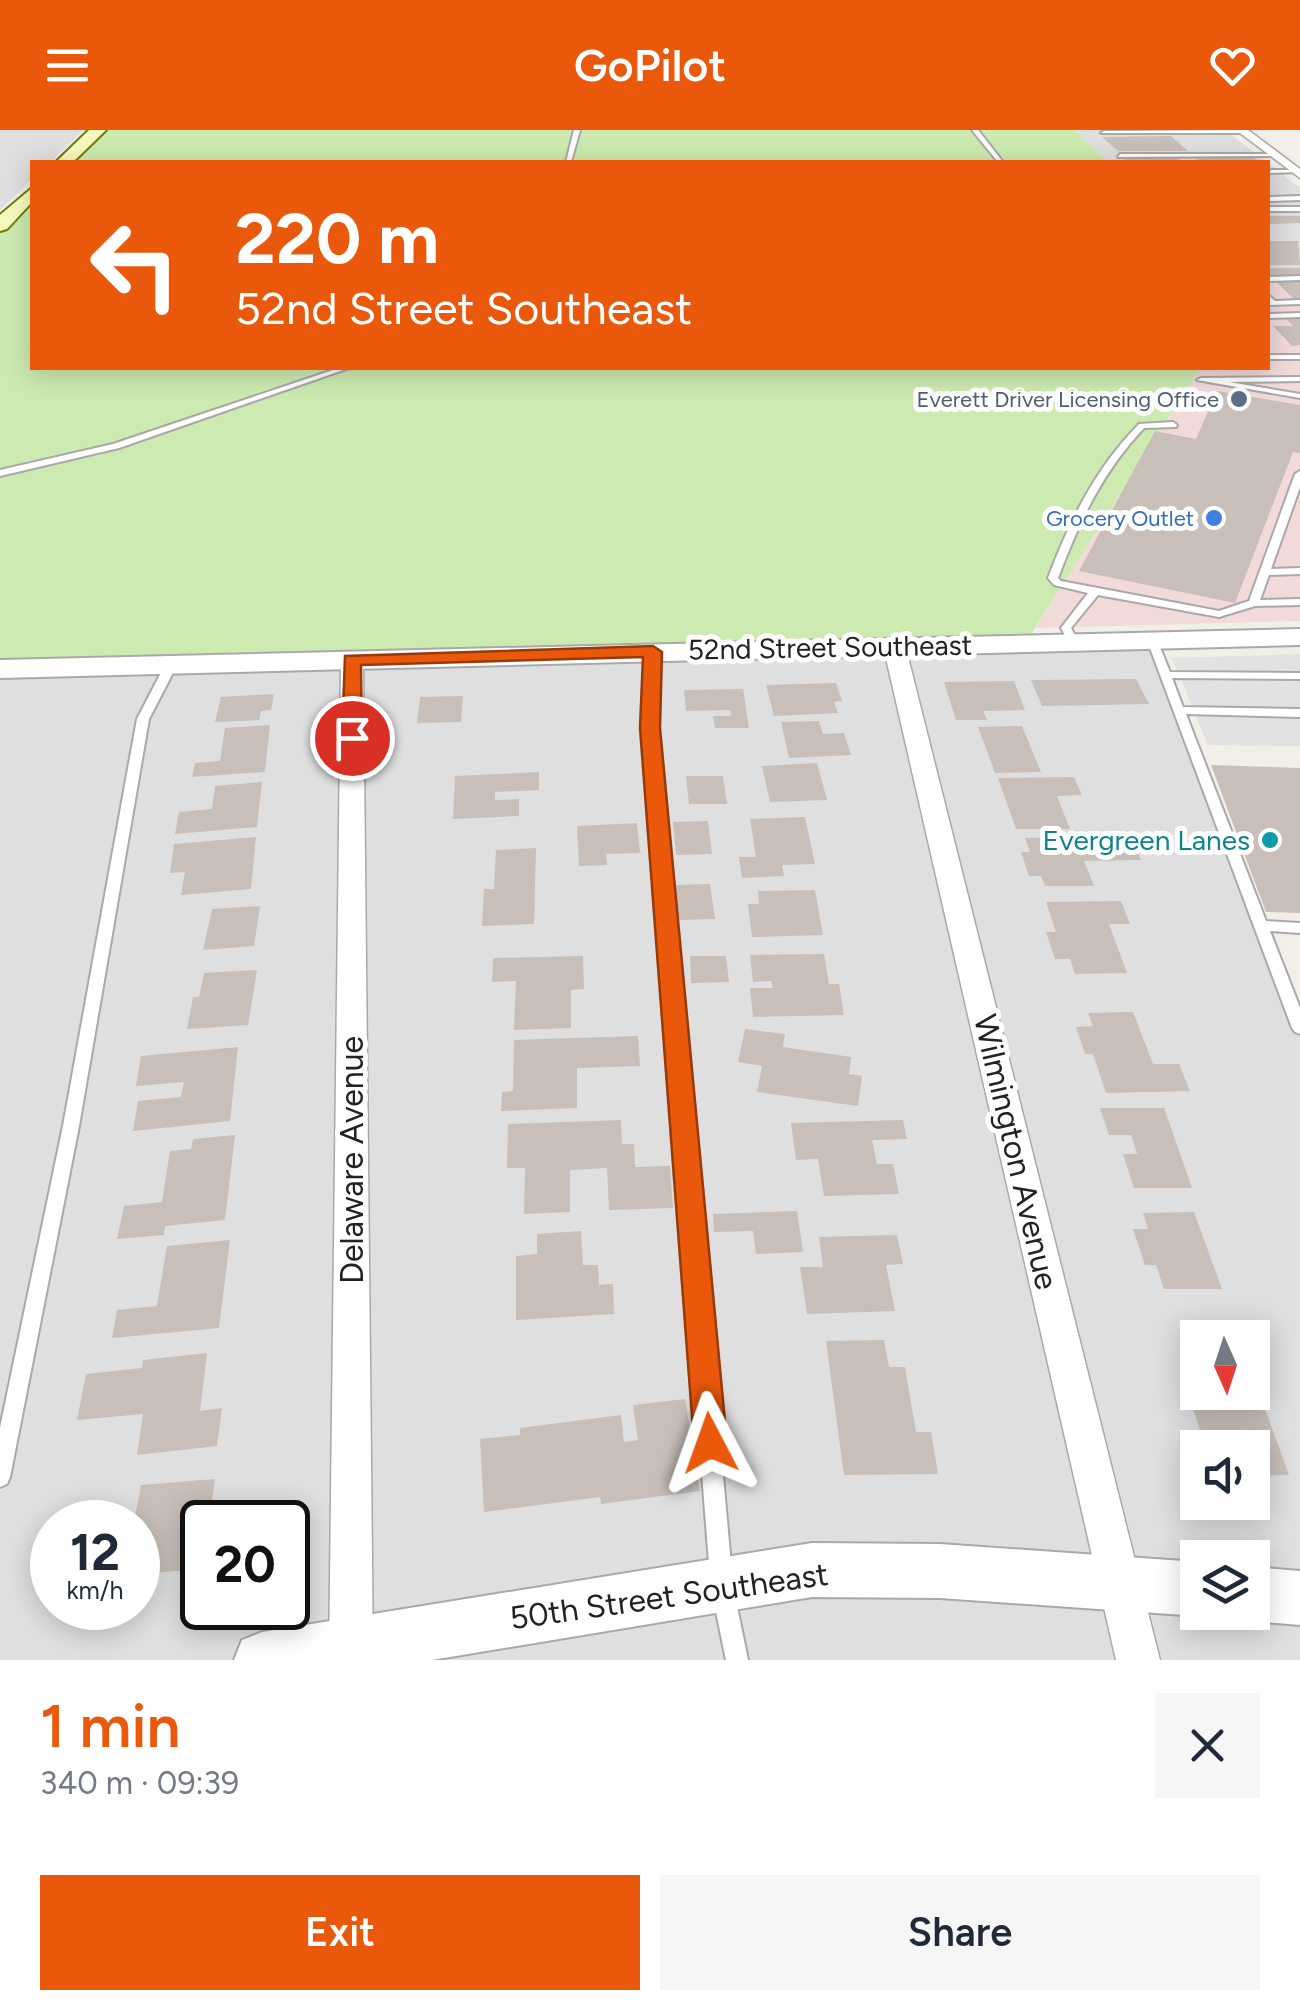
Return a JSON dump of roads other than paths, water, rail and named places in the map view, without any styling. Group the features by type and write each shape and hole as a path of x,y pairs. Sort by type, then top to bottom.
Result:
{"main road":[{"path":"66,160 98,130"},
{"path":"2,221 30,195"}],"street":[{"path":"1253,138 1298,173"},
{"name":"52nd Street Southeast","path":"0,670 1300,637"},
{"name":"Wilmington Avenue","path":"894,645 1138,1660"},
{"name":"Delaware Avenue","path":"352,660 352,1653"},
{"name":"50th Street Southeast","path":"262,1660 352,1653 812,1570 940,1571 1180,1587"},
{"path":"1270,1596 1300,1598"}],"lane":[{"path":"569,160 577,130"},
{"path":"976,130 999,160"},
{"path":"1104,133 1253,138"},
{"path":"1194,140 1253,138"},
{"path":"1202,148 1253,138"},
{"path":"1120,156 1275,156"},
{"path":"1271,172 1298,173"},
{"path":"1270,199 1300,198"},
{"path":"1270,209 1300,209"},
{"path":"1270,279 1300,278"},
{"path":"1270,299 1300,302"},
{"path":"1270,316 1300,315"},
{"path":"1270,357 1300,357"},
{"path":"0,473 134,441 339,370"},
{"path":"1300,379 1201,380 1300,396"},
{"path":"1173,425 1142,426 1123,443 1078,511 1054,579 1095,592 1219,614 1254,603 1300,602"},
{"path":"1254,603 1300,474"},
{"path":"1265,572 1300,571"},
{"path":"1073,641 1066,628 1095,592"},
{"path":"1152,640 1182,710 1300,1028"},
{"path":"653,652 650,728 722,1585 737,1660"},
{"path":"0,1476 71,1126 143,719 170,665"},
{"path":"1168,675 1300,676"},
{"path":"1182,710 1300,713"},
{"path":"1262,926 1300,928"}],"place":[{"name":"Everett Driver Licensing Office","path":"1239,399"},
{"name":"Grocery Outlet","path":"1214,518"},
{"name":"Evergreen Lanes","path":"1270,840"}]}
